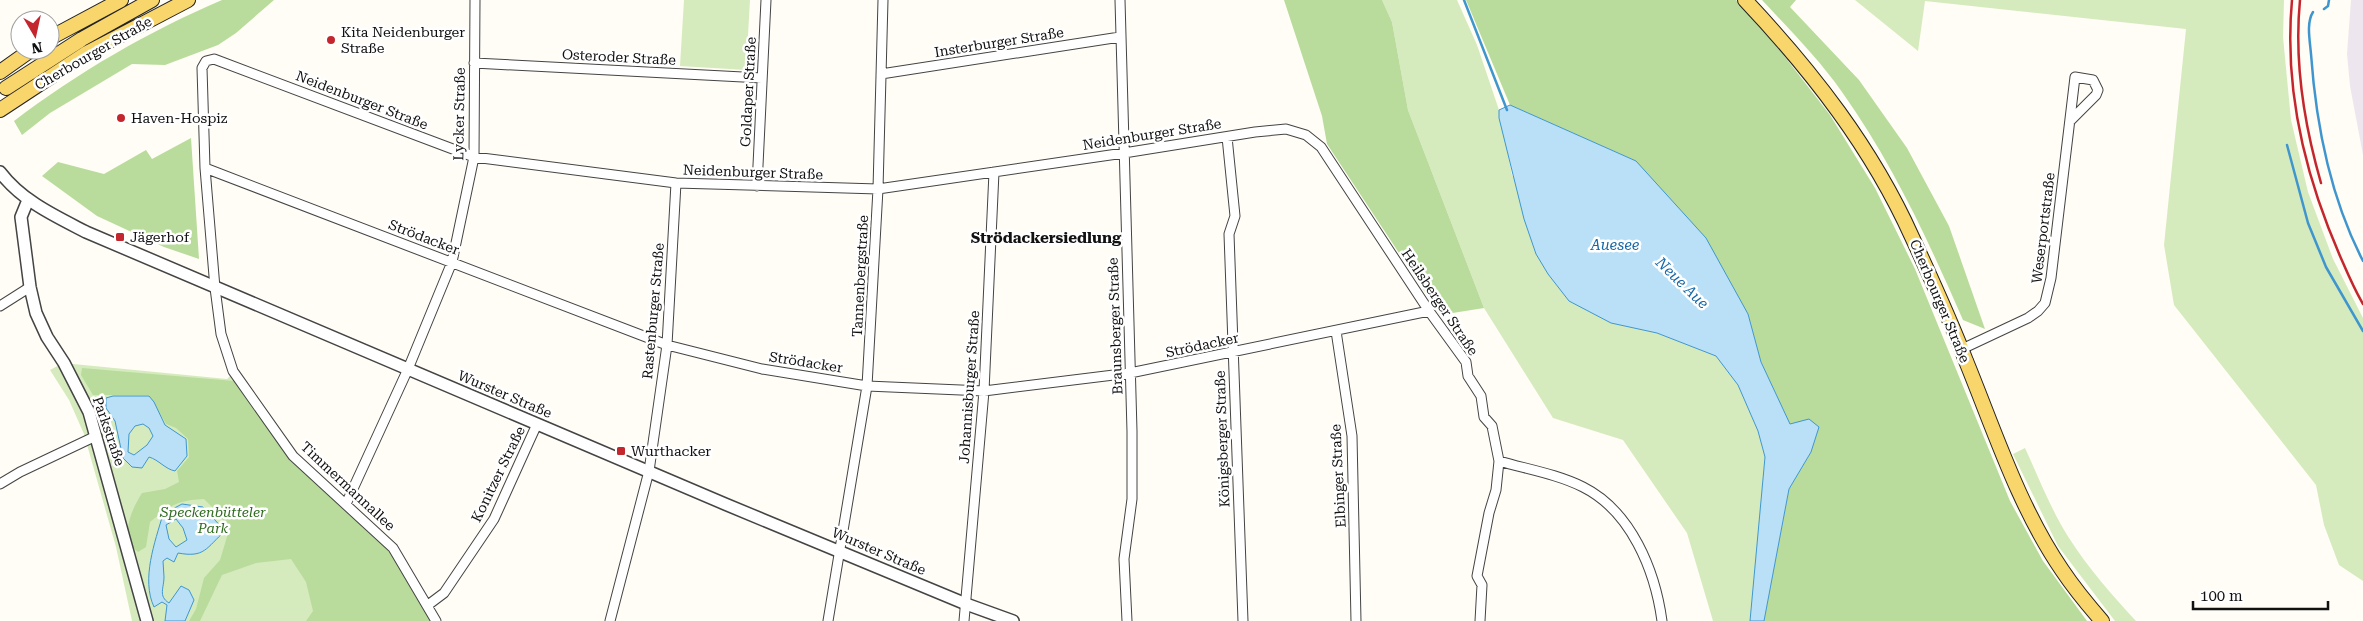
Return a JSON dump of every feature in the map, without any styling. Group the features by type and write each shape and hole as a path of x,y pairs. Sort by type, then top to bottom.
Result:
{"main road":[{"path":"60,33 121,0"},
{"path":"6,88 82,39 152,0"},
{"name":"Cherbourger Straße","path":"0,110 85,54 188,0"},
{"name":"Cherbourger Straße","path":"1746,0 1809,70 1855,135 1912,235 1962,349 2027,508 2062,570 2102,621"},
{"path":"0,72 17,60"}],"street":[{"name":"Lycker Straße","path":"346,504 408,369 452,262 474,157 474,0"},
{"name":"Goldaper Straße","path":"758,186 766,0"},
{"name":"Tannenbergstraße","path":"828,621 867,386 878,189 883,0"},
{"name":"Braunsberger Straße","path":"1120,0 1132,499 1124,559 1127,621"},
{"name":"Insterburger Straße","path":"881,74 1120,37"},
{"name":"Neidenburger Straße","path":"214,59 474,157 676,183 878,189 1286,129 1306,135"},
{"name":"Timmermannallee","path":"214,59 206,61 202,68 205,168 220,334 238,379 294,456 394,548 436,621"},
{"name":"Osteroder Straße","path":"474,63 762,78"},
{"name":"Weserportstraße","path":"1962,349 2028,318 2045,303 2051,278 2075,77 2093,80 2098,90 2096,95 2070,121"},
{"name":"Heilsberger Straße","path":"1306,135 1321,147 1429,312 1466,362 1468,376 1481,396 1484,417 1492,426 1499,461 1496,490 1489,513 1477,576 1482,585 1480,621"},
{"name":"Königsberger Straße","path":"1227,137 1235,216 1228,234 1243,621"},
{"name":"Strödacker","path":"205,168 667,344 762,369 867,386 984,392 1130,373 1429,312"},
{"name":"Wurster Straße","path":"0,172 8,183 28,200 86,232 649,471 966,604 1013,621"},
{"name":"Johannisburger Straße","path":"964,621 984,392 994,172"},
{"name":"Rastenburger Straße","path":"649,471 667,344 676,183"},
{"name":"Parkstraße","path":"28,200 22,217 30,287 36,312 46,337 72,376 89,412 147,621"},
{"path":"0,306 30,287"},
{"name":"Elbinger Straße","path":"1336,331 1352,436 1356,621"},
{"name":"Konitzer Straße","path":"428,606 444,593 494,519 537,424"},
{"path":"0,484 20,472 96,436"},
{"path":"1499,461 1567,480 1600,497 1615,511 1629,527 1645,561 1654,584 1662,621"},
{"path":"610,621 649,471"}],"shaded area":[{"path":"2351,0 2363,0 2363,155 2350,86 2347,54"}],"green space":[{"path":"222,0 274,0 236,33 218,45 165,65 132,64 50,113 22,135 14,121 63,86 141,39"},
{"path":"684,0 750,0 746,70 680,66"},
{"path":"1284,0 1382,0 1392,22 1408,110 1484,308 1440,315 1327,144 1322,116"},
{"path":"1382,0 1457,0 1477,45 1499,110 1512,175 1611,323 1657,333 1716,356 1738,385 1758,431 1765,457 1750,621 1713,621 1687,533 1623,440 1553,418 1484,308 1408,110 1392,22"},
{"path":"1466,0 1736,0 1764,30 1830,115 1875,188 1915,269 2010,501 2043,561 2087,621 1764,621 1789,489 1811,452 1790,425 1761,362 1748,314 1636,161 1510,105"},
{"path":"1762,0 1796,0 1790,7 1859,80 1907,148 1949,226 1985,329 1963,320 1908,202 1877,146 1842,92 1804,44"},
{"path":"1855,0 2284,0 2283,37 2291,120 2308,192 2333,259 2363,318 2363,581 2339,565 2324,525 2316,485 2174,305 2164,245 2186,29 1925,1 1918,51"},
{"path":"191,138 199,259 164,247 97,216 42,176 58,162 104,174 146,150 152,159"},
{"name":"Speckenbütteler Park","path":"63,363 227,379 232,374 293,458 434,621 132,621 116,547 84,434 69,400 50,370"},
{"path":"82,368 234,381 292,460 391,549 431,621 306,621 313,611 306,582 291,559 256,563 222,575 200,621 189,621 196,609 204,578 220,560 229,530 219,514 204,499 180,502 150,522 146,547 138,552 132,546 129,539 129,523 138,500 142,493 165,489 179,482 177,471 189,457 188,439 176,428 166,424 149,395 93,395 81,375"},
{"path":"2025,448 2051,505 2076,549 2092,571 2136,621 2115,621 2058,546 2013,454"}],"water":[{"name":"Auesee","path":"1510,105 1636,161 1706,238 1748,314 1761,362 1790,424 1809,419 1819,427 1811,452 1789,489 1764,621 1750,621 1765,457 1758,431 1738,385 1716,356 1657,333 1611,323 1569,301 1548,274 1536,254 1524,219 1499,118 1499,110"},
{"path":"113,396 149,396 165,425 186,439 187,456 175,471 149,457 142,468 132,467 123,458 115,421 106,408 106,398","holes":["143,424 149,428 153,436 147,445 134,455 128,452 129,434 135,426"]},
{"path":"182,504 203,507 225,531 200,553 178,553 174,562 167,558 163,561 164,577 162,592 164,598 169,603 181,586 189,590 194,600 185,621 165,621 167,605 162,602 154,607 150,596 149,573 151,560 163,514","holes":["176,519 183,528 187,540 176,547 169,539 166,525"]}],"waterway":[{"name":"Neue Aue","path":"1464,0 1507,110"},
{"path":"2324,9 2328,6 2329,0"},
{"path":"2313,12 2309,27 2309,38 2313,81 2326,160 2351,237 2363,261"},
{"path":"2287,145 2308,223 2326,267 2363,331"}],"railway":[{"path":"2292,0 2290,33 2294,98 2307,163 2328,226 2363,304"},
{"path":"2300,0 2298,46 2302,92 2305,115 2321,183"}],"place":[{"name":"Kita Neidenburger Straße","path":"331,40"},
{"name":"Haven-Hospiz","path":"121,118"},
{"name":"Jägerhof","path":"120,237"},
{"name":"Wurthacker","path":"621,451"}],"district":[{"name":"Strödackersiedlung","path":"1046,238"}]}
